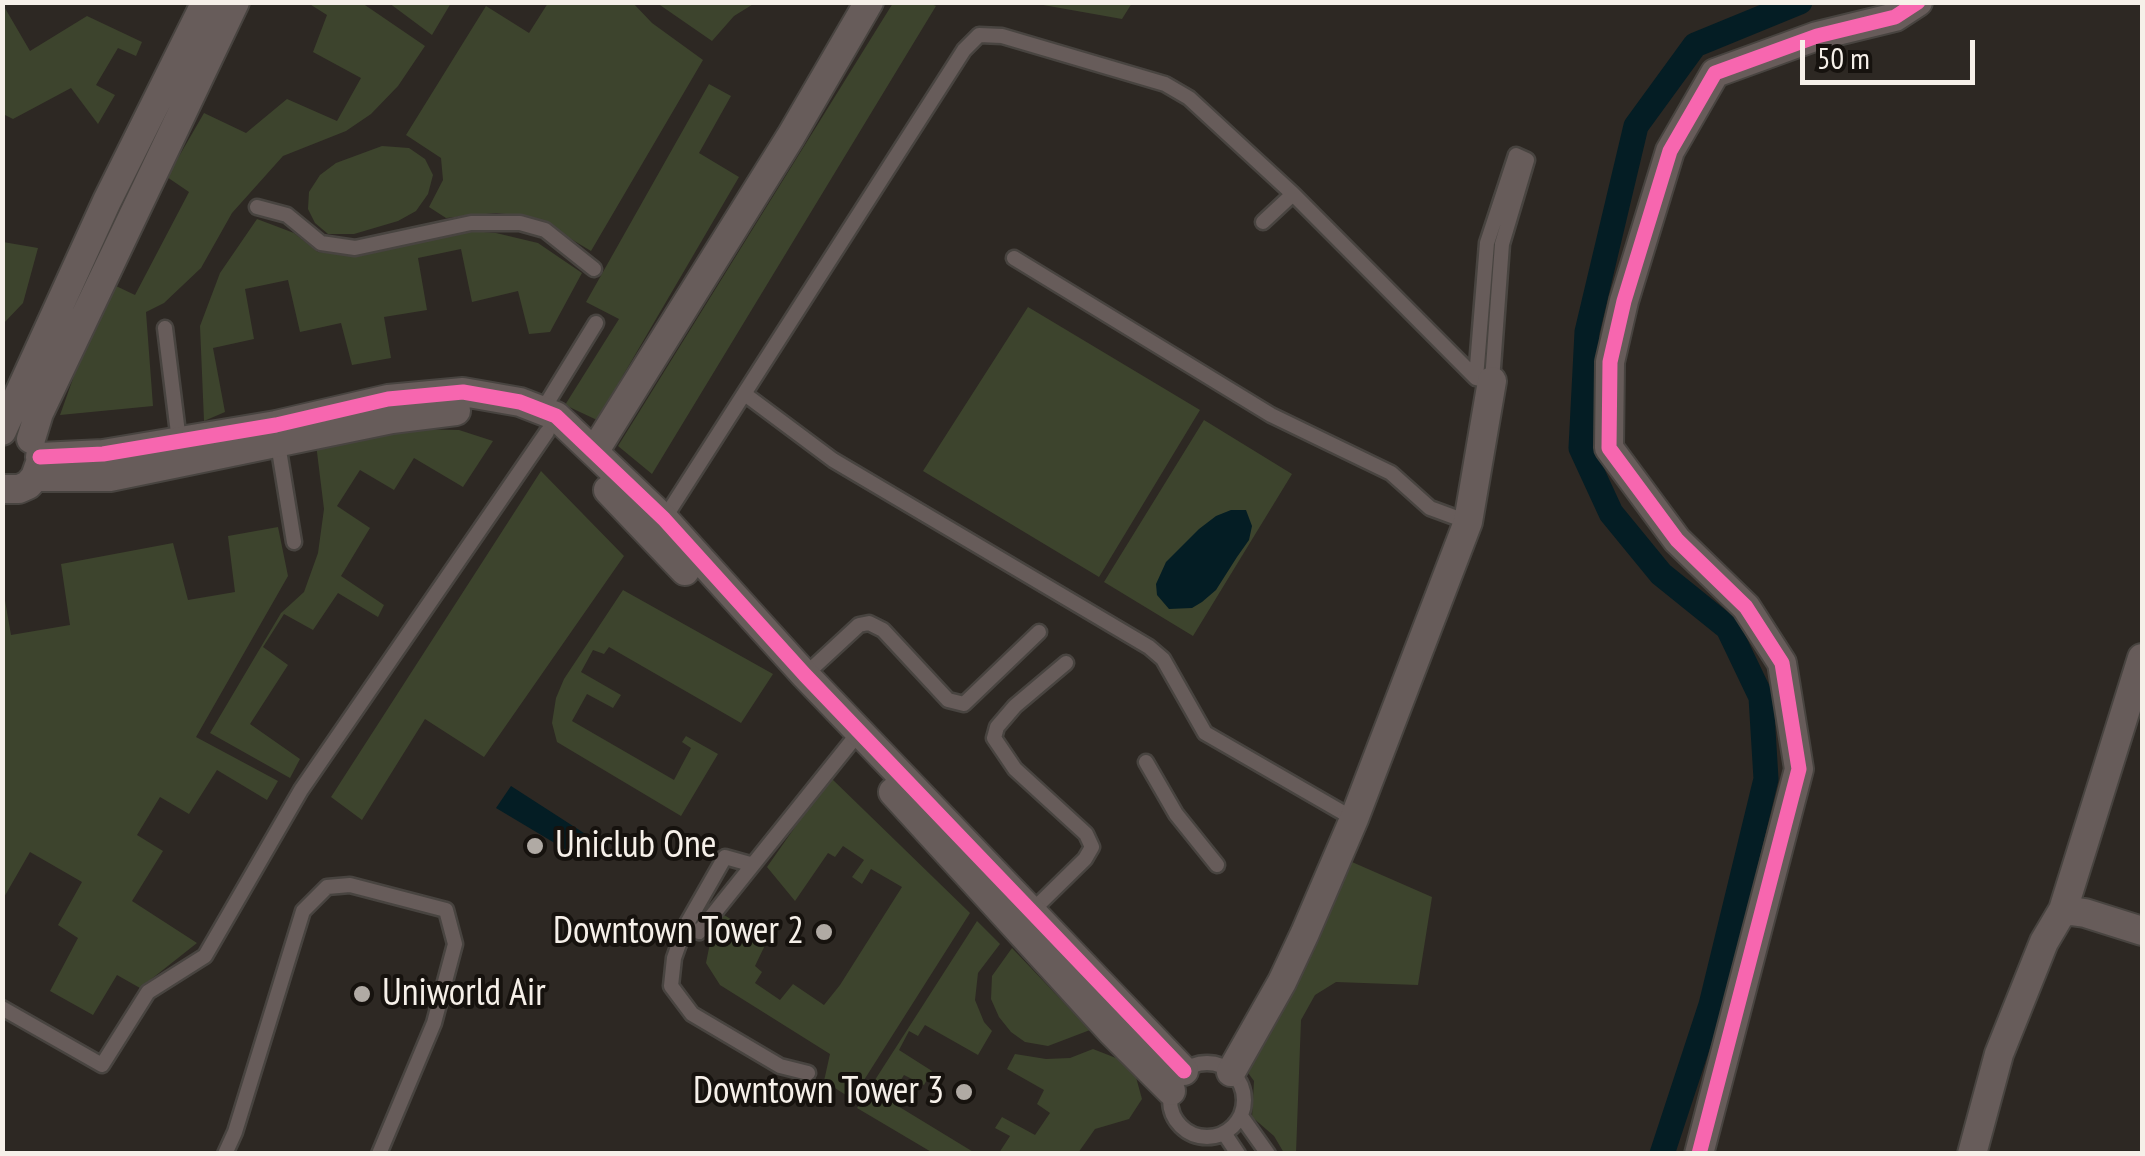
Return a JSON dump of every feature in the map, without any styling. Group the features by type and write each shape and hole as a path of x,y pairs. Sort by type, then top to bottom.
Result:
{"street":[{"path":"206,2 107,201 2,431 22,434 35,458 110,477 392,419 462,410 516,420 544,421 556,416 664,519 804,675 854,737"},
{"path":"2,489 19,489 35,458 47,395 235,2"},
{"path":"594,452 781,153 869,2"},
{"path":"1699,1154 1799,769 1782,663 1746,608 1677,540 1609,448 1610,362 1624,301 1670,151 1715,74 1817,36 1894,16 1918,2"},
{"path":"1225,1069 1282,982 1461,519 1484,379"},
{"path":"35,458 103,454 276,425 388,399 463,392 520,402 544,421 1032,920 1178,1081"},
{"path":"1972,1154 1999,1054 2044,942 2062,910 2142,658"},
{"path":"2062,910 2142,931"}],"lane":[{"path":"664,519 964,50 979,35 1002,36 1166,84 1211,116 1484,379"},
{"path":"1484,379 1502,244 1522,157"},
{"path":"1263,222 1293,194"},
{"path":"256,207 287,215 320,243 355,248 470,222 520,222 545,230 594,269"},
{"path":"1014,258 1271,415 1391,473 1430,508 1461,519"},
{"path":"2,1008 102,1065 148,992 205,956 301,790 544,421 596,323"},
{"path":"165,328 179,441"},
{"path":"746,396 832,460 1149,647 1163,659 1206,733 1347,817"},
{"path":"278,444 294,542"},
{"path":"804,675 859,625 870,623 884,630 948,700 964,704 1039,632"},
{"path":"1032,920 1092,847 1086,834 1015,769 994,738 997,728 1016,706 1066,662"},
{"path":"685,927 698,932 854,737"},
{"path":"1146,762 1176,814 1217,865"},
{"path":"750,864 725,857 685,927 674,958 671,986 692,1014 780,1066 808,1073"},
{"path":"225,1154 303,911 328,886 350,885 446,910 455,944 434,1023 379,1154"},
{"path":"1195,1065 1225,1069 1243,1092 1241,1116 1224,1134 1200,1137 1179,1125 1170,1103 1178,1081 1195,1065"},
{"path":"1241,1116 1268,1154"},
{"path":"1224,1134 1238,1154"}],"green space":[{"path":"2,3 30,51 87,16 142,42 136,56 118,48 96,85 115,95 98,124 71,88 13,119 3,114"},
{"path":"308,3 362,3 425,46 398,86 371,114 346,131 283,156 232,213 201,268 164,303 146,312 153,406 60,415 85,345 116,286 135,295 189,192 167,177 204,113 246,133 287,99 337,121 361,78 313,52 327,15"},
{"path":"389,3 451,3 432,35"},
{"path":"548,3 633,3 652,23 703,60 591,251 546,224 524,216 496,213 446,218 429,207 443,180 441,158 406,135 486,6 529,33"},
{"path":"657,3 755,3 734,16 712,41"},
{"path":"893,3 936,6 652,474 618,446"},
{"path":"1032,3 1132,3 1122,19"},
{"path":"709,84 731,96 699,153 739,177 597,420 565,405 619,319 586,302"},
{"path":"382,146 409,148 425,159 433,175 428,194 416,211 398,221 354,234 328,234 315,223 308,209 309,192 320,175 336,163"},
{"path":"257,219 294,233 318,252 354,255 472,231 496,233 538,243 582,273 550,332 529,334 518,291 472,302 461,249 418,258 427,310 384,317 391,358 352,365 341,323 300,332 288,280 245,289 254,339 213,348 225,412 204,421 200,326 220,273"},
{"path":"3,242 38,248 23,303 3,324"},
{"path":"1028,307 1200,410 1099,577 923,471"},
{"path":"1204,420 1292,474 1193,636 1104,582"},
{"path":"409,429 459,430 493,441 463,487 414,458 394,490 360,470 337,506 370,528 341,576 384,605 378,617 338,593 313,630 284,614 263,647 288,665 250,724 300,759 290,778 210,733 281,613 304,592 318,553 324,509 316,444"},
{"path":"541,471 624,556 484,757 425,719 362,820 331,797"},
{"path":"278,527 288,576 196,737 278,781 267,800 217,770 189,814 160,797 137,835 163,851 132,901 197,943 140,988 117,975 93,1015 50,991 78,938 58,925 82,882 30,852 3,899 3,589 11,635 70,625 61,564 173,543 188,600 235,592 228,536"},
{"path":"623,590 773,674 741,723 609,647 604,654 593,650 581,672 621,695 613,708 587,694 572,721 674,780 691,748 682,742 686,736 718,754 681,816 557,742 552,723 564,679"},
{"path":"830,777 970,913 852,1099 824,1081 830,1054 720,985 706,963 711,938 724,915 767,941 755,966 762,972 755,983 780,1000 793,984 824,1005 840,985 902,887 871,869 862,884 852,877 864,860 843,846 835,857 828,853 795,901 767,867"},
{"path":"1352,862 1432,897 1418,985 1336,982 1315,995 1301,1020 1296,1153 1284,1153 1274,1136 1252,1117 1254,1081 1243,1066"},
{"path":"977,921 1000,944 978,973 975,1000 992,1031 978,1055 925,1025 918,1036 909,1031 899,1050 932,1071 924,1085 904,1075 888,1100 975,1153 933,1153 857,1108"},
{"path":"1012,948 1090,1030 1048,1046 1025,1042 1011,1032 991,999 992,976"},
{"path":"1093,1049 1134,1070 1142,1099 1129,1119 1095,1129 1078,1153 999,1153 1010,1136 995,1128 1002,1117 1035,1135 1050,1113 1037,1104 1044,1090 1007,1069 1015,1054 1070,1058"}],"water":[{"path":"1231,510 1246,510 1252,526 1249,540 1216,590 1192,608 1169,609 1157,595 1156,584 1166,562 1199,529"},
{"path":"511,786 587,835 573,854 496,808"}],"waterway":[{"path":"1662,1154 1711,1005 1766,779 1761,697 1728,628 1661,574 1611,513 1581,448 1587,332 1636,126 1695,45 1800,2"}],"cycle path":[{"path":"1699,1154 1799,769 1782,663 1746,607 1677,540 1609,448 1610,362 1624,301 1670,151 1715,73 1817,36 1895,17 1918,2"},
{"path":"40,457 103,454 276,425 388,399 463,392 520,402 556,416 664,519 805,675 1184,1071"}],"place":[{"name":"Uniclub One","path":"535,846"},
{"name":"Downtown Tower 2","path":"824,932"},
{"name":"Uniworld Air","path":"362,994"},
{"name":"Downtown Tower 3","path":"964,1092"}]}
